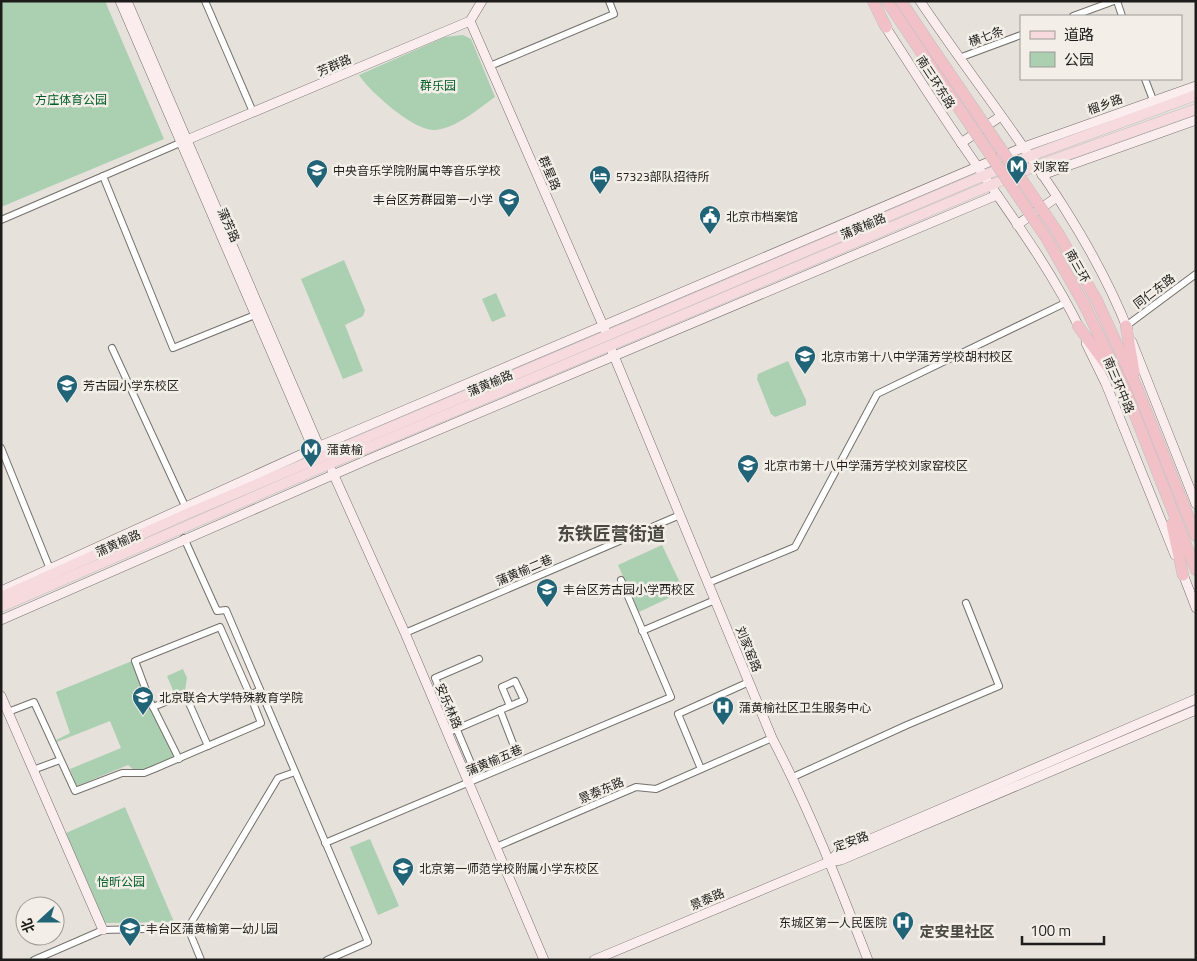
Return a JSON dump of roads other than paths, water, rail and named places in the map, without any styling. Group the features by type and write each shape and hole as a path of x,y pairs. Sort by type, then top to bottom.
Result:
{"highway":[{"path":"873,1 886,28"},
{"name":"南三环","path":"887,1 920,40 1058,233 1097,300 1137,388 1196,536"},
{"name":"南三环","path":"901,1 920,40 1048,238 1085,306 1126,392 1196,570"},
{"path":"1078,326 1126,392"},
{"path":"1126,326 1137,388"},
{"path":"1165,490 1183,575"}],"main road":[{"name":"榴乡路","path":"1027,152 1196,95"},
{"path":"1039,170 1196,110"},
{"name":"蒲黄榆路","path":"1,597 320,455 607,336 1027,152"},
{"name":"蒲黄榆路","path":"607,336 784,272 990,186 1039,170"},
{"name":"蒲黄榆路","path":"1,607 320,455"},
{"path":"144,532 158,519"}],"street":[{"name":"蒲芳路","path":"120,1 320,455"},
{"name":"蒲芳路","path":"127,1 255,315 320,455"},
{"path":"205,1 253,112"},
{"path":"470,21 482,1"},
{"path":"490,66 614,14 609,1"},
{"name":"南三环东路","path":"869,1 990,186"},
{"path":"920,1 1027,152 1057,197 1086,247 1126,326 1196,504"},
{"path":"1076,15 1115,1 1122,15"},
{"name":"芳群路","path":"1,220 183,141 470,21"},
{"name":"群星路","path":"470,21 607,336"},
{"name":"横七条","path":"959,58 1020,35"},
{"path":"1145,80 1153,100"},
{"name":"榴乡路","path":"1027,152 1153,100 1196,86"},
{"path":"961,143 1001,116"},
{"path":"1039,170 1196,120"},
{"path":"103,176 173,348 255,315"},
{"name":"南三环中路","path":"990,186 1051,275 1078,326 1106,384 1196,608"},
{"path":"1,620 184,538 997,195"},
{"path":"1017,225 1057,197"},
{"path":"784,272 796,279"},
{"name":"同仁东路","path":"1126,326 1196,274"},
{"path":"708,583 795,547 877,394 1066,303"},
{"path":"1,590 185,506 320,455 607,336"},
{"name":"刘家窑路","path":"607,336 772,738 793,777 868,960"},
{"path":"112,348 185,506"},
{"path":"1,448 50,569"},
{"name":"安乐林路","path":"320,455 334,474 451,731 469,782 544,960"},
{"name":"蒲黄榆二巷","path":"405,633 680,516"},
{"path":"184,538 218,611 226,610 368,942 327,960"},
{"path":"621,580 642,631 715,600"},
{"path":"793,777 907,725 999,686 966,603"},
{"path":"8,712 34,702 75,792 122,773 144,773 179,759 261,723 220,626 135,661 153,707 179,759"},
{"name":"蒲黄榆五巷","path":"325,843 670,696 642,631"},
{"path":"476,775 451,731 435,678 479,659"},
{"path":"701,769 678,714 749,682"},
{"path":"250,695 260,690"},
{"path":"153,707 185,694 208,746"},
{"path":"1,696 103,930"},
{"name":"定安路","path":"829,862 838,853 1196,699"},
{"path":"451,731 510,706"},
{"path":"500,710 517,754"},
{"name":"定安路","path":"829,862 841,860 1196,710"},
{"name":"景泰东路","path":"496,847 636,787 656,789 772,738"},
{"path":"33,770 60,760"},
{"path":"188,928 278,778 295,772"},
{"name":"景泰路","path":"594,960 829,862"},
{"path":"34,960 103,930 188,928"},
{"path":"188,928 201,960"}],"place":[{"name":"刘家窑","path":"1017,185"},
{"name":"中央音乐学院附属中等音乐学校","path":"317,189"},
{"name":"57323部队招待所","path":"600,195"},
{"name":"丰台区芳群园第一小学","path":"509,218"},
{"name":"北京市档案馆","path":"710,235"},
{"name":"北京市第十八中学蒲芳学校胡村校区","path":"805,375"},
{"name":"芳古园小学东校区","path":"67,404"},
{"name":"蒲黄榆","path":"311,468"},
{"name":"北京市第十八中学蒲芳学校刘家窑校区","path":"748,484"},
{"name":"丰台区芳古园小学西校区","path":"547,608"},
{"name":"北京联合大学特殊教育学院","path":"143,716"},
{"name":"蒲黄榆社区卫生服务中心","path":"723,726"},
{"name":"北京第一师范学校附属小学东校区","path":"403,887"},
{"name":"东城区第一人民医院","path":"903,941"},
{"name":"丰台区蒲黄榆第一幼儿园","path":"130,947"}],"district":[{"name":"东铁匠营街道","path":"611,533"},
{"name":"定安里社区","path":"957,931"}],"park label":[{"name":"群乐园","path":"438,85"},
{"name":"方庄体育公园","path":"71,99"},
{"name":"怡昕公园","path":"121,881"}]}
